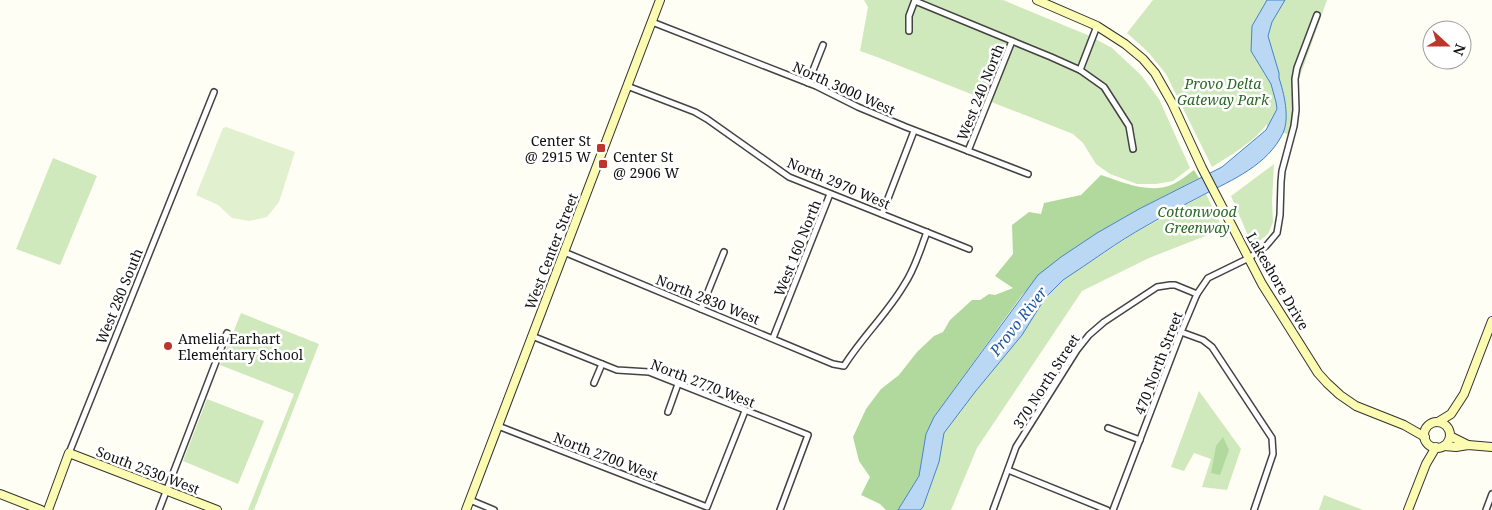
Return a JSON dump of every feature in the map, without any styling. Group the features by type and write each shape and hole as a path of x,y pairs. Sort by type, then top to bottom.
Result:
{"street":[{"name":"West Center Street","path":"466,510 660,0"},
{"name":"Lakeshore Drive","path":"1037,0 1098,26 1143,59 1155,73 1172,103 1202,168 1269,296 1318,373 1340,396 1356,406 1404,425 1424,437"},
{"path":"909,31 909,16 915,1 1080,70 1104,87 1129,126 1133,149"},
{"name":"470 North Street","path":"1113,510 1197,294 1208,278 1249,258 1266,246 1277,233 1282,176 1296,110 1295,79 1297,68 1317,15"},
{"name":"North 3000 West","path":"652,22 808,83 914,131 1028,174"},
{"path":"1080,70 1098,26"},
{"name":"West 240 North","path":"968,151 1012,41"},
{"path":"808,83 823,45"},
{"name":"North 2970 West","path":"627,86 695,112 789,177 969,249"},
{"name":"West 280 South","path":"48,510 69,453 214,92"},
{"path":"882,214 914,131"},
{"name":"West 160 North","path":"773,338 830,194"},
{"name":"North 2830 West","path":"564,252 833,364 844,366 904,287 912,273 927,232"},
{"path":"700,309 724,252"},
{"name":"370 North Street","path":"993,510 1016,447 1077,350 1089,335 1104,322 1157,287 1170,285 1197,294"},
{"path":"1492,321 1464,394 1451,414 1427,427 1424,437 1436,446 1456,447 1468,445 1492,447"},
{"path":"1181,332 1203,340 1212,347 1272,438 1273,454 1254,510"},
{"path":"159,510 227,333"},
{"name":"North 2770 West","path":"532,336 617,370 649,372 808,435 780,510"},
{"path":"594,383 602,364"},
{"path":"668,412 678,384"},
{"name":"North 2700 West","path":"498,426 707,507 745,411"},
{"path":"1408,510 1426,464 1436,446 1447,443 1451,414"},
{"path":"1438,422 1442,423 1449,432 1468,445"},
{"name":"Lakeshore Drive","path":"1404,425 1427,427"},
{"path":"1108,428 1140,440"},
{"name":"South 2530 West","path":"69,453 218,510"},
{"path":"1008,470 1107,510"},
{"path":"0,494 41,510"},
{"path":"1486,510 1492,494"},
{"path":"470,500 494,510"}],"green space":[{"path":"864,0 1003,0 1090,36 1112,48 1141,75 1159,99 1190,168 1173,181 1156,184 1137,184 1110,174 1096,164 1083,143 1073,134 860,51 868,7"},
{"name":"Provo Delta Gateway Park","path":"1153,0 1327,0 1293,96 1293,118 1290,135 1267,127 1267,124 1249,143 1212,167 1166,74 1148,52 1127,33"},
{"path":"226,127 295,152 279,202 267,217 249,221 232,218 218,205 196,195 223,128"},
{"path":"53,158 97,176 60,265 16,249"},
{"path":"1274,164 1273,222 1268,234 1257,243 1250,240 1231,196"},
{"path":"1194,170 1199,178 1097,233 1061,257 1022,295 934,417 926,434 919,476 898,510 886,510 880,504 861,495 870,477 859,461 853,437 866,409 881,389 899,375 917,352 934,336 943,332 950,320 972,300 980,300 989,294 995,295 1013,288 995,276 1013,254 1012,225 1029,212 1041,214 1044,203 1081,195 1101,175 1127,184 1154,188 1174,184"},
{"name":"Cottonwood Greenway","path":"1206,194 1223,229 1149,258 1082,291 977,448 951,510 920,510 927,497 939,462 944,433 1022,335 1045,297 1063,280 1133,234"},
{"path":"241,313 319,344 254,510 248,510 294,394 220,365"},
{"path":"1199,391 1241,449 1227,490 1202,487 1211,459 1194,453 1184,471 1171,467"},
{"path":"207,399 264,421 238,484 183,461"},
{"path":"1223,437 1229,450 1220,475 1211,473 1216,446"},
{"path":"1324,495 1363,510 1319,510"}],"water":[{"name":"Provo River","path":"1267,0 1285,0 1272,22 1268,36 1279,73 1286,113 1285,127 1276,144 1259,163 1237,177 1135,232 1063,280 1045,298 1022,335 944,433 939,462 923,507 920,510 898,510 919,476 926,434 934,417 1038,275 1097,233 1139,209 1222,167 1266,130 1277,109 1276,102 1271,84 1251,51 1252,26"}],"place":[{"name":"Center St @ 2915 W","path":"601,148"},
{"name":"Center St @ 2906 W","path":"603,164"},
{"name":"Amelia Earhart Elementary School","path":"168,346"}]}
